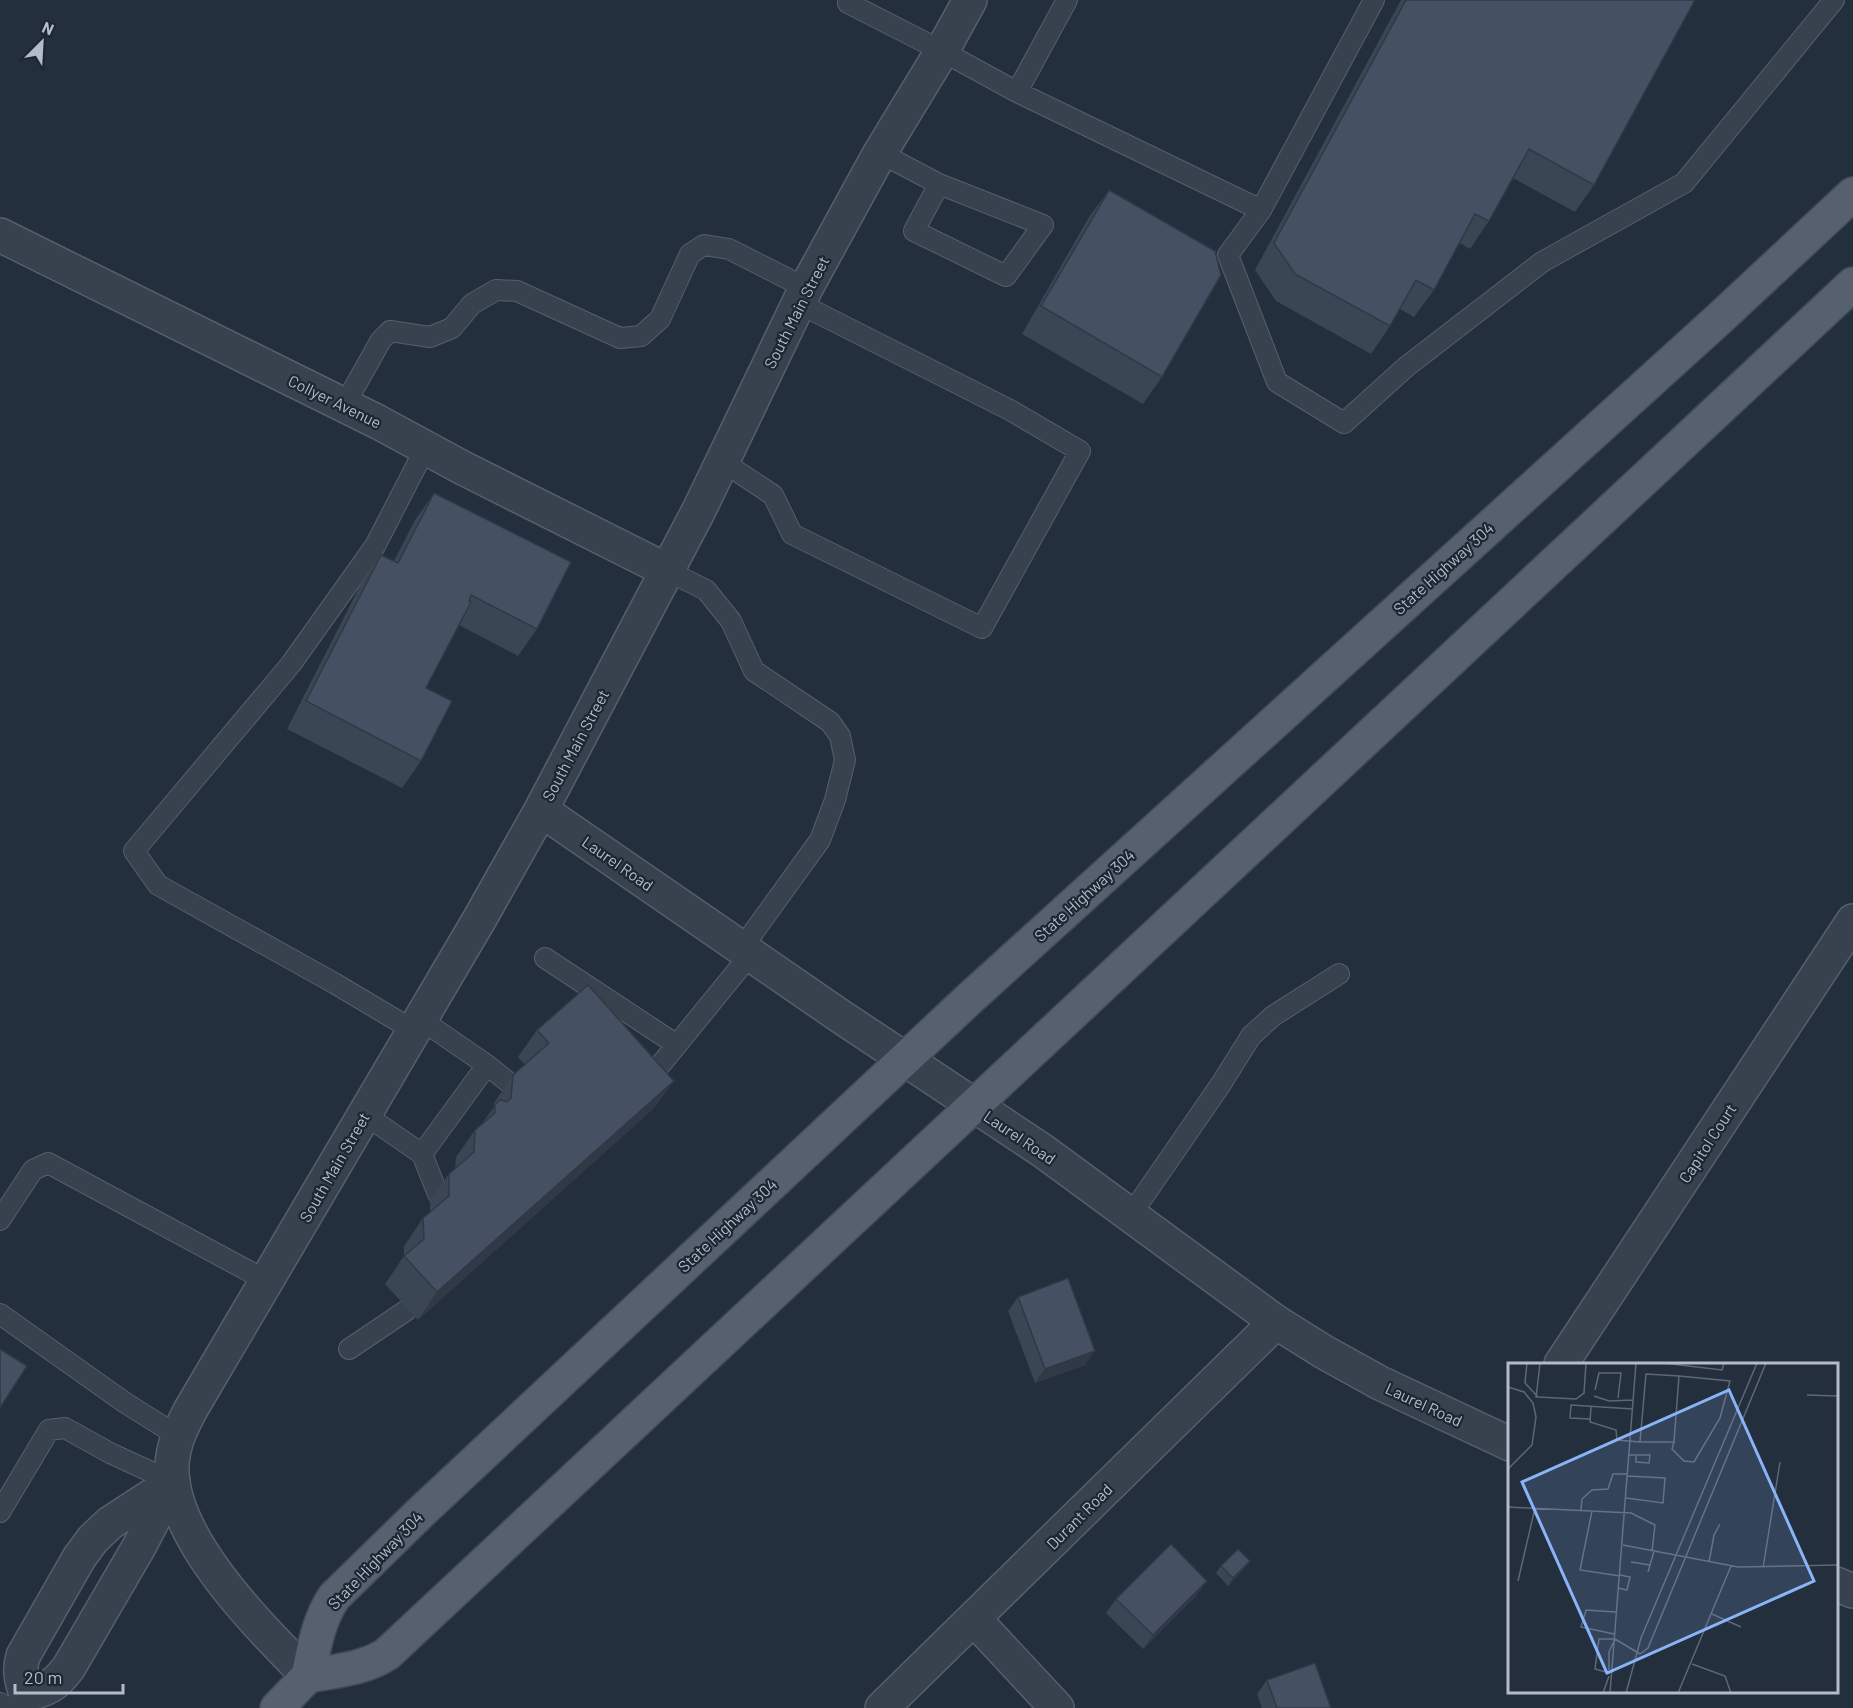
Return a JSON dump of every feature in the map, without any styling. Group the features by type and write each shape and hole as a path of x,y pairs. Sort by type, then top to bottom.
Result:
{"main road":[{"name":"State Highway 304","path":"308,1676 319,1627 325,1610 334,1597 515,1423 905,1059 1386,619 1720,318 1853,194"},
{"path":"277,1708 308,1676 362,1666 387,1654 1853,284"}],"street":[{"name":"South Main Street","path":"308,1676 268,1635 214,1569 190,1531 182,1514 173,1482 173,1458 178,1436 191,1408 541,810 668,571 723,462 802,295 880,153 970,0"},
{"name":"Collyer Avenue","path":"3,243 344,406 668,571"},
{"name":"Laurel Road","path":"541,810 746,952 1043,1151 1276,1322 1380,1383 1508,1443"},
{"name":"Capitol Court","path":"1562,1363 1853,921"},
{"name":"Durant Road","path":"882,1708 1276,1322"},
{"name":"South Main Street","path":"13,1703 21,1681 22,1656 79,1558 93,1539 110,1523 173,1482"},
{"name":"South Main Street","path":"13,1703 51,1686 69,1667 173,1482"},
{"path":"1838,1585 1853,1591"},
{"path":"974,1619 1057,1708"}],"lane":[{"path":"849,0 848,3 1017,92 1261,210"},
{"path":"1017,92 1067,0"},
{"path":"1374,0 1261,210 1228,255 1277,382 1344,423 1406,367 1542,262 1683,183 1834,0"},
{"path":"880,153 939,184 1043,225 1006,276 914,231 939,184"},
{"path":"344,406 381,340 390,331 430,337 452,328 471,304 496,290 518,291 620,338 641,336 660,319 690,254 704,245 729,249 802,295 1080,451 982,628 792,534 773,495 723,462"},
{"path":"426,447 375,546 291,664 134,851 158,885 334,983 417,1025 487,1065 513,1086"},
{"path":"639,1091 677,1045 746,952 820,840 835,800 845,760 840,736 830,722 754,671 732,621 706,590 668,571"},
{"path":"545,958 677,1045"},
{"path":"1130,1216 1221,1084 1251,1036 1272,1016 1339,974"},
{"path":"422,1154 487,1065"},
{"path":"364,1114 422,1154 438,1194"},
{"path":"0,1220 33,1170 48,1163 267,1281"},
{"path":"349,1349 407,1310"},
{"path":"0,1314 124,1402 178,1436"},
{"path":"0,1512 49,1430 65,1428 110,1453 173,1482"}],"building":[{"path":"1406,0 1695,0 1594,185 1529,149 1489,221 1475,214 1434,290 1416,280 1390,326 1295,274 1274,243"},
{"path":"1109,190 1215,251 1221,275 1162,377 1041,306"},
{"path":"434,493 571,562 537,629 471,595 469,601 471,602 426,688 452,701 421,761 306,701 381,555 398,563"},
{"path":"588,985 674,1081 437,1292 404,1256 424,1239 423,1218 449,1196 449,1174 474,1152 475,1130 495,1113 495,1105 500,1100 507,1102 511,1098 513,1075 549,1043 537,1030"},
{"path":"1068,1278 1095,1351 1045,1369 1018,1297"},
{"path":"0,1349 27,1366 0,1408"},
{"path":"1171,1544 1207,1581 1153,1635 1116,1599"},
{"path":"1238,1549 1250,1561 1233,1578 1221,1566"},
{"path":"1315,1663 1331,1708 1277,1708 1267,1680"}]}
